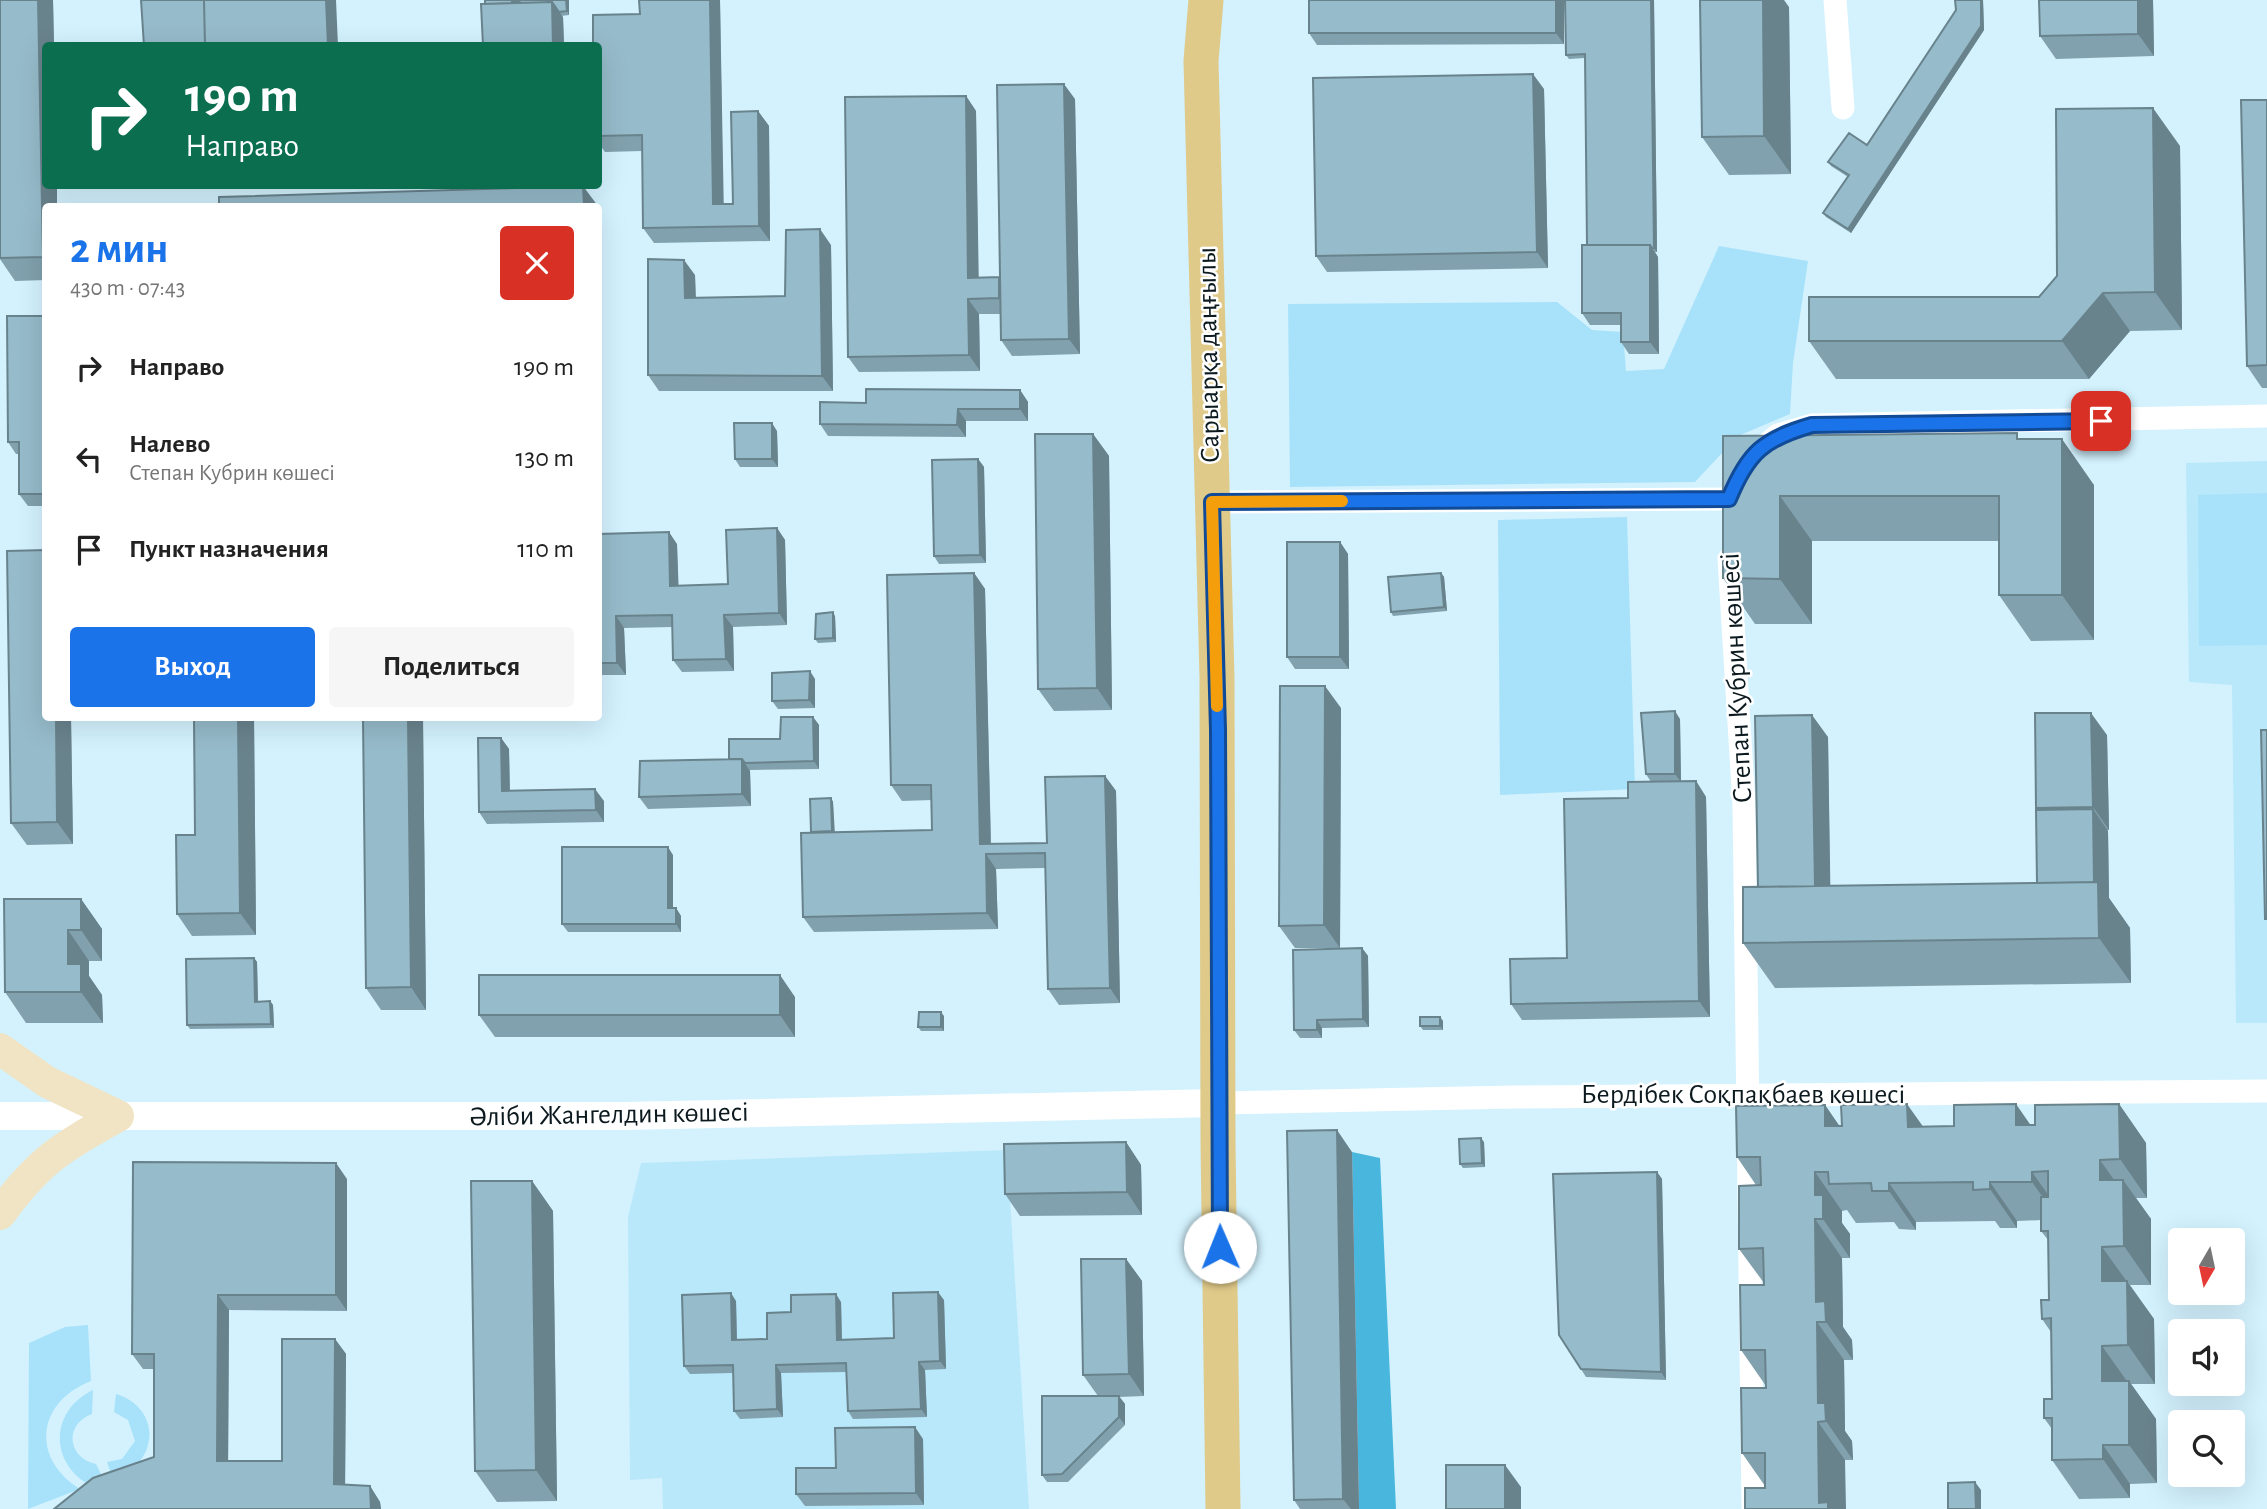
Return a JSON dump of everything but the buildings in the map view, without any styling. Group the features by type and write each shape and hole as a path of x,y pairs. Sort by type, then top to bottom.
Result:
{"main road":[{"name":"Сарыарқа даңғылы","path":"1206,1 1201,61 1218,730 1218,1103 1223,1509"},
{"path":"0,1049 47,1082 118,1116"},
{"path":"0,1214 37,1167 62,1147 118,1116"}],"street":[{"path":"1835,0 1843,108"},
{"name":"Степан Кубрин көшесі","path":"1753,1509 1744,805 1729,499 1752,456 1779,435 1812,425 2267,416"},
{"path":"1212,502 1729,499"},
{"name":"Бердібек Соқпақбаев көшесі","path":"1218,1103 2267,1091"},
{"name":"Әліби Жангелдин көшесі","path":"0,1116 624,1116 1218,1103"}],"shaded area":[{"path":"1719,246 1808,261 1793,363 1790,414 1738,436 1695,482 1290,487 1288,304 1557,302 1592,330 1623,332 1626,371 1664,369"},
{"path":"2267,461 2267,1023 2236,1023 2232,685 2189,682 2186,463"},
{"path":"2267,493 2267,645 2199,646 2198,495"},
{"path":"1627,517 1635,789 1500,795 1498,520"},
{"path":"1007,1150 1029,1509 663,1509 662,1478 630,1480 628,1217 641,1163"},
{"path":"1352,1152 1380,1158 1396,1509 1359,1509"},
{"path":"88,1325 91,1381 73,1390 59,1402 46,1431 47,1447 53,1462 64,1476 80,1489 28,1509 29,1343 65,1327"},
{"path":"93,1390 92,1414 77,1425 73,1433 79,1455 96,1464 104,1480 89,1485 66,1463 60,1436 62,1423 69,1410"},
{"path":"116,1394 136,1405 143,1413 149,1433 145,1454 138,1464 112,1476 107,1462 122,1459 135,1441 128,1420 114,1412"}],"slow traffic":[{"path":"1217,706 1212,502 1342,501"}],"route":[{"path":"1220,1247 1218,730 1212,502 1729,499 1737,479 1752,456 1779,435 1812,425 2101,421"}]}
